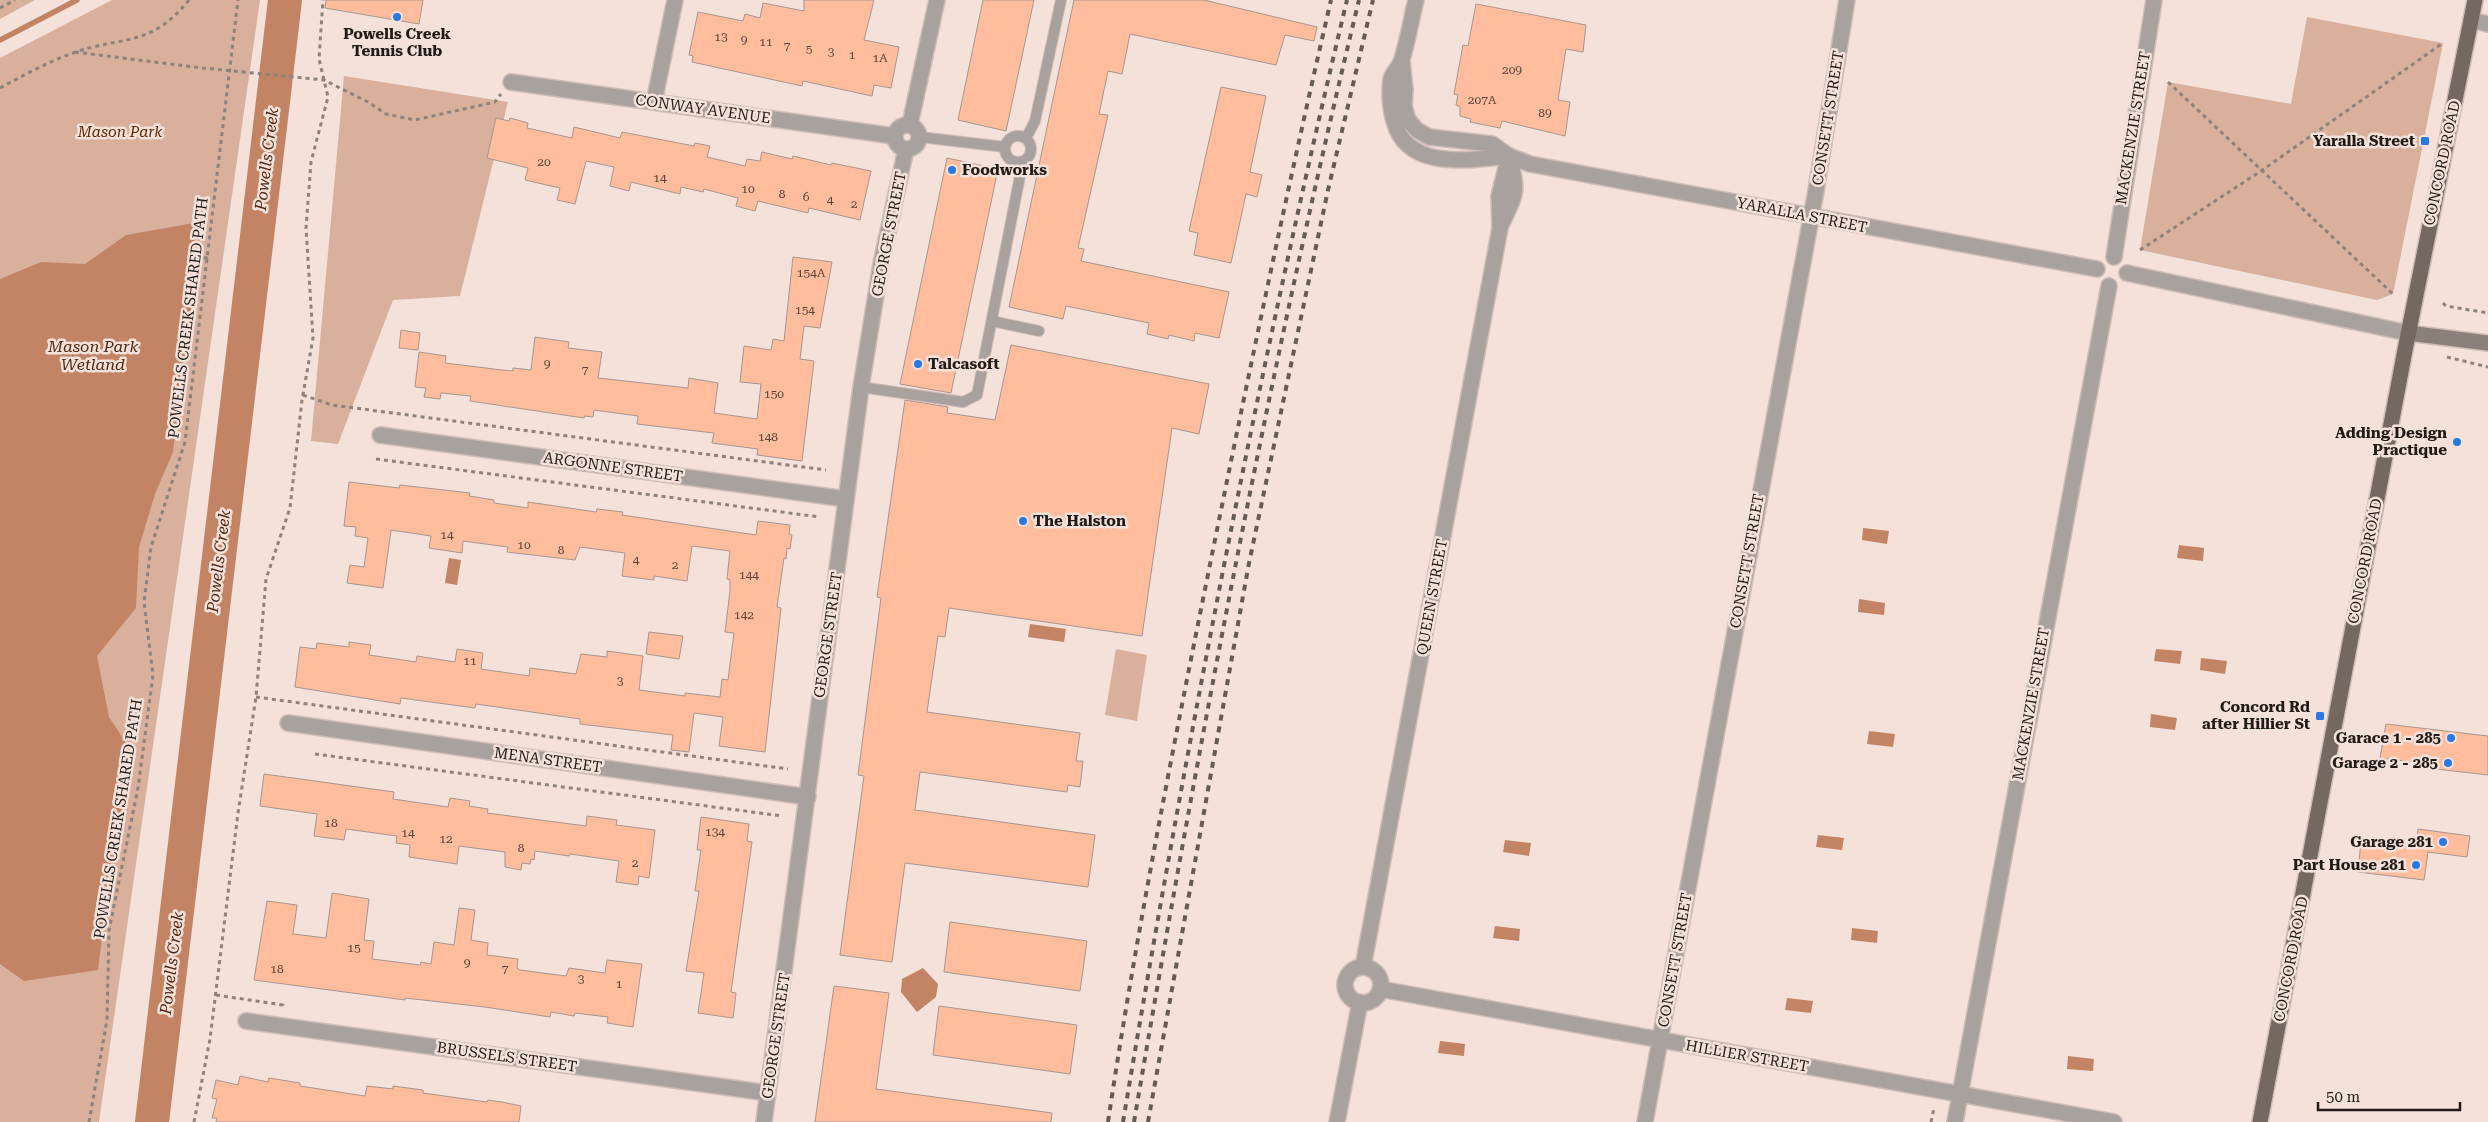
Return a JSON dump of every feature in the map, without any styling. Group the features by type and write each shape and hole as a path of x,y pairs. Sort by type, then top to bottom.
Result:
{"main road":[{"name":"CONCORD ROAD","path":"2260,1122 2408,333 2475,0"}],"street":[{"path":"654,102 676,0"},
{"path":"910,124 937,0"},
{"path":"1416,0 1402,61 1392,77 1390,97 1397,134 1409,148 1423,156 1456,160 1509,156"},
{"name":"CONSETT STREET","path":"1645,1122 1810,217 1847,0"},
{"name":"MACKENZIE STREET","path":"2114,257 2154,0"},
{"path":"2472,20 2488,24"},
{"name":"CONWAY AVENUE","path":"511,82 894,136"},
{"path":"910,124 917,128 920,137 916,146 906,149 898,145 894,136 900,126 910,124"},
{"name":"GEORGE STREET","path":"764,1122 861,387 881,264 906,149"},
{"name":"YARALLA STREET","path":"1509,156 1530,164 2097,269"},
{"name":"QUEEN STREET","path":"1363,967 1500,228 1514,199 1516,184 1509,156"},
{"path":"2114,257 2124,262 2127,273 2121,284 2109,286 2099,279 2097,269 2103,260 2114,257"},
{"path":"2127,273 2408,333 2488,343"},
{"name":"MACKENZIE STREET","path":"1955,1122 2109,286"},
{"name":"ARGONNE STREET","path":"380,435 846,499"},
{"name":"MENA STREET","path":"288,723 808,797"},
{"path":"1363,967 1377,974 1380,989 1370,1001 1360,1002 1350,996 1345,986 1346,980 1353,971 1363,967"},
{"name":"HILLIER STREET","path":"1380,989 2114,1122"},
{"path":"1337,1122 1360,1002"},
{"name":"BRUSSELS STREET","path":"246,1021 768,1093"}],"lane":[{"path":"1026,138 1035,121 1062,0"},
{"path":"920,137 1005,147"},
{"path":"1013,137 1026,138 1031,143 1031,154 1024,161 1019,162 1009,159 1005,147 1013,137"},
{"path":"861,387 963,402 977,395 1020,176 1019,162"},
{"path":"992,321 1039,331"}],"path":[{"path":"0,8 15,0"},
{"path":"0,88 75,52 154,32 174,17 189,0"},
{"path":"230,71 238,0"},
{"path":"194,1122 210,1039 238,813 256,697 266,579 290,508 303,395 313,338 306,228 311,162 328,97 320,59 323,0"},
{"path":"2140,250 2261,171 2443,43"},
{"path":"75,52 230,71 324,80 368,102 386,114 415,120 495,102 511,82"},
{"name":"POWELLS CREEK SHARED PATH","path":"89,1122 107,1020 109,930 138,788 153,675 144,602 151,547 185,442 230,71"},
{"path":"2168,82 2393,294"},
{"path":"192,251 194,256 208,258"},
{"path":"2443,303 2446,306 2488,313"},
{"path":"2445,356 2488,367"},
{"path":"303,395 332,405 826,470"},
{"path":"376,459 820,517"},
{"path":"256,697 788,769"},
{"path":"315,754 782,816"},
{"path":"216,994 283,1005 280,1026"},
{"path":"1931,1122 1934,1108"}],"green space":[{"path":"0,0 35,0 0,19"},
{"name":"Mason Park","path":"112,0 260,0 99,1122 0,1122 0,58"},
{"path":"2307,17 2443,43 2393,294 2377,300 2140,250 2168,82 2291,104"},
{"path":"344,76 508,102 460,296 393,300 338,444 311,441"},
{"path":"1116,649 1147,655 1137,721 1105,715"}],"water":[{"name":"Mason Park Wetland","path":"194,223 196,274 173,452 155,494 139,547 136,608 97,656 109,717 134,755 107,898 98,970 24,981 0,964 0,279 41,262 85,264 126,235"},
{"path":"1863,528 1889,531 1887,544 1862,540"},
{"path":"2179,545 2204,548 2203,561 2177,558"},
{"path":"449,558 461,560 457,585 445,583"},
{"path":"1859,599 1885,603 1884,615 1858,612"},
{"path":"1030,624 1066,629 1064,642 1028,637"},
{"path":"2156,649 2182,651 2180,664 2154,661"},
{"path":"2201,658 2227,661 2225,674 2200,670"},
{"path":"2151,714 2177,718 2175,730 2150,727"},
{"path":"1869,731 1895,734 1893,747 1867,744"},
{"path":"1818,835 1844,838 1842,850 1816,847"},
{"path":"1505,840 1531,843 1529,856 1503,852"},
{"path":"1495,926 1520,929 1519,941 1493,938"},
{"path":"1852,928 1878,931 1877,943 1851,940"},
{"path":"923,968 938,984 936,997 917,1012 901,992 902,979"},
{"path":"1787,998 1813,1001 1811,1013 1785,1010"},
{"path":"1440,1041 1465,1044 1464,1056 1438,1053"},
{"path":"2068,1056 2094,1059 2093,1071 2067,1069"}],"building":[{"name":"Powells Creek Tennis Club","path":"326,0 423,0 419,24 325,8"},
{"path":"804,0 874,0 864,40 899,47 891,88 874,85 872,96 803,81 802,86 692,62 693,56 689,55 698,12 743,21 745,14 760,18 763,3 804,11"},
{"path":"983,0 1034,0 1006,131 958,120"},
{"path":"1074,0 1204,0 1317,27 1314,41 1285,35 1276,65 1130,34 1122,74 1108,71 1099,114 1108,115 1078,248 1084,249 1081,261 1229,292 1219,338 1195,333 1194,341 1169,335 1168,339 1147,334 1149,323 1066,306 1063,319 1009,307"},
{"path":"1476,4 1586,25 1583,52 1566,49 1558,100 1570,102 1565,136 1502,121 1500,128 1470,122 1471,119 1460,116 1460,107 1456,105 1458,95 1454,94 1463,45 1468,46"},
{"path":"1221,87 1266,96 1250,172 1262,175 1257,197 1246,194 1231,263 1194,255 1198,233 1189,231"},
{"path":"496,118 509,121 510,118 528,123 527,128 572,138 574,127 620,138 622,132 694,146 695,143 710,146 707,157 745,166 747,159 760,161 762,152 792,159 793,156 831,165 832,163 871,171 860,220 809,208 808,213 758,201 755,211 736,206 738,198 704,189 703,192 681,187 680,194 631,182 629,191 610,186 614,167 586,161 575,204 557,200 560,188 525,180 528,168 487,158"},
{"path":"947,158 998,169 951,393 900,384"},
{"path":"793,257 832,262 820,328 804,326 800,359 814,361 802,461 757,455 758,449 712,443 714,433 637,424 638,416 594,410 593,417 585,416 584,418 470,401 471,396 441,393 440,399 424,397 426,388 415,387 419,352 446,356 445,363 513,371 513,368 531,370 535,337 569,342 568,348 602,352 598,378 688,388 689,378 718,383 714,413 757,419 761,384 740,382 744,346 771,350 773,339 784,341"},
{"path":"401,330 420,333 418,350 399,348"},
{"path":"1011,345 1209,384 1199,434 1172,428 1142,636 949,608 945,637 938,636 927,712 1080,733 1076,761 1083,761 1080,787 1068,785 1067,792 920,772 915,810 1095,835 1088,887 905,863 892,962 840,955 864,776 858,775 881,598 877,597 905,400 948,407 947,413 995,420"},
{"path":"349,482 399,488 400,485 470,493 469,496 494,500 494,503 528,508 528,502 596,512 597,509 623,512 622,515 756,535 758,521 790,525 789,534 792,535 790,549 787,548 786,559 784,558 777,607 781,608 765,752 719,746 723,717 694,713 689,752 671,750 673,735 580,724 580,719 476,704 475,708 401,698 400,704 295,687 300,647 316,649 317,643 349,647 349,642 371,645 369,655 416,662 417,656 455,662 457,649 483,653 481,669 529,676 530,668 576,674 581,654 607,657 607,651 643,656 639,690 685,696 685,693 720,697 722,679 728,680 734,633 725,632 730,591 730,580 727,579 730,551 692,546 687,581 654,576 654,580 622,576 625,553 580,547 575,560 507,552 508,547 463,541 462,553 429,548 431,536 391,530 383,588 347,583 350,565 364,567 368,538 355,536 356,527 344,526"},
{"path":"649,632 683,636 679,659 646,654"},
{"path":"2386,724 2488,736 2488,775 2436,769 2436,765 2380,758"},
{"path":"264,774 394,792 393,799 448,807 450,798 470,801 469,806 488,809 487,813 586,826 587,816 617,820 616,825 655,830 649,878 639,876 638,885 616,882 619,861 570,854 569,856 535,851 534,860 531,859 530,864 522,863 521,870 505,867 505,852 459,846 457,864 409,857 410,845 396,843 397,836 346,829 344,840 314,836 317,814 260,806"},
{"path":"701,817 749,824 747,841 752,842 731,992 736,993 733,1018 698,1013 704,973 686,971 699,891 695,891 701,850 697,850"},
{"path":"2418,829 2470,836 2467,857 2428,852 2424,880 2358,872 2361,841 2416,848"},
{"path":"332,893 369,899 364,940 374,941 372,959 420,965 421,962 431,964 434,942 454,945 459,908 475,910 471,940 488,943 487,955 518,959 517,968 520,970 566,976 569,968 605,973 607,960 642,964 633,1027 607,1023 608,1017 575,1013 574,1016 551,1012 550,1017 485,1007 405,998 405,1000 254,980 267,901 297,905 293,934 326,938"},
{"path":"950,922 1087,941 1080,991 944,972"},
{"path":"834,986 889,993 876,1089 1052,1113 1051,1122 815,1122"},
{"path":"939,1006 1077,1025 1070,1074 933,1055"},
{"path":"240,1076 268,1082 269,1078 300,1083 300,1086 365,1096 367,1086 393,1089 393,1086 423,1090 423,1093 487,1102 488,1100 502,1102 521,1106 519,1122 216,1122 217,1118 212,1118 217,1099 212,1098 216,1080 238,1085"}],"waterway":[{"path":"0,40 77,0"},
{"name":"Powells Creek","path":"152,1122 285,0"}],"railway":[{"path":"1108,1122 1139,935 1186,686 1262,311 1331,0"},
{"path":"1123,1122 1172,840 1225,559 1283,279 1347,0"},
{"path":"1134,1122 1210,700 1265,419 1326,139 1359,0"},
{"path":"1148,1122 1249,563 1328,190 1373,0"}],"place":[{"name":"Powells Creek Tennis Club","path":"397,17"},
{"name":"Yaralla Street","path":"2425,141"},
{"name":"Foodworks","path":"952,170"},
{"name":"Talcasoft","path":"918,364"},
{"name":"Adding Design Practique","path":"2457,442"},
{"name":"The Halston","path":"1023,521"},
{"name":"Concord Rd after Hillier St","path":"2320,716"},
{"name":"Garace 1 - 285","path":"2451,738"},
{"name":"Garage 2 - 285","path":"2448,763"},
{"name":"Garage 281","path":"2443,842"},
{"name":"Part House 281","path":"2416,865"}]}
